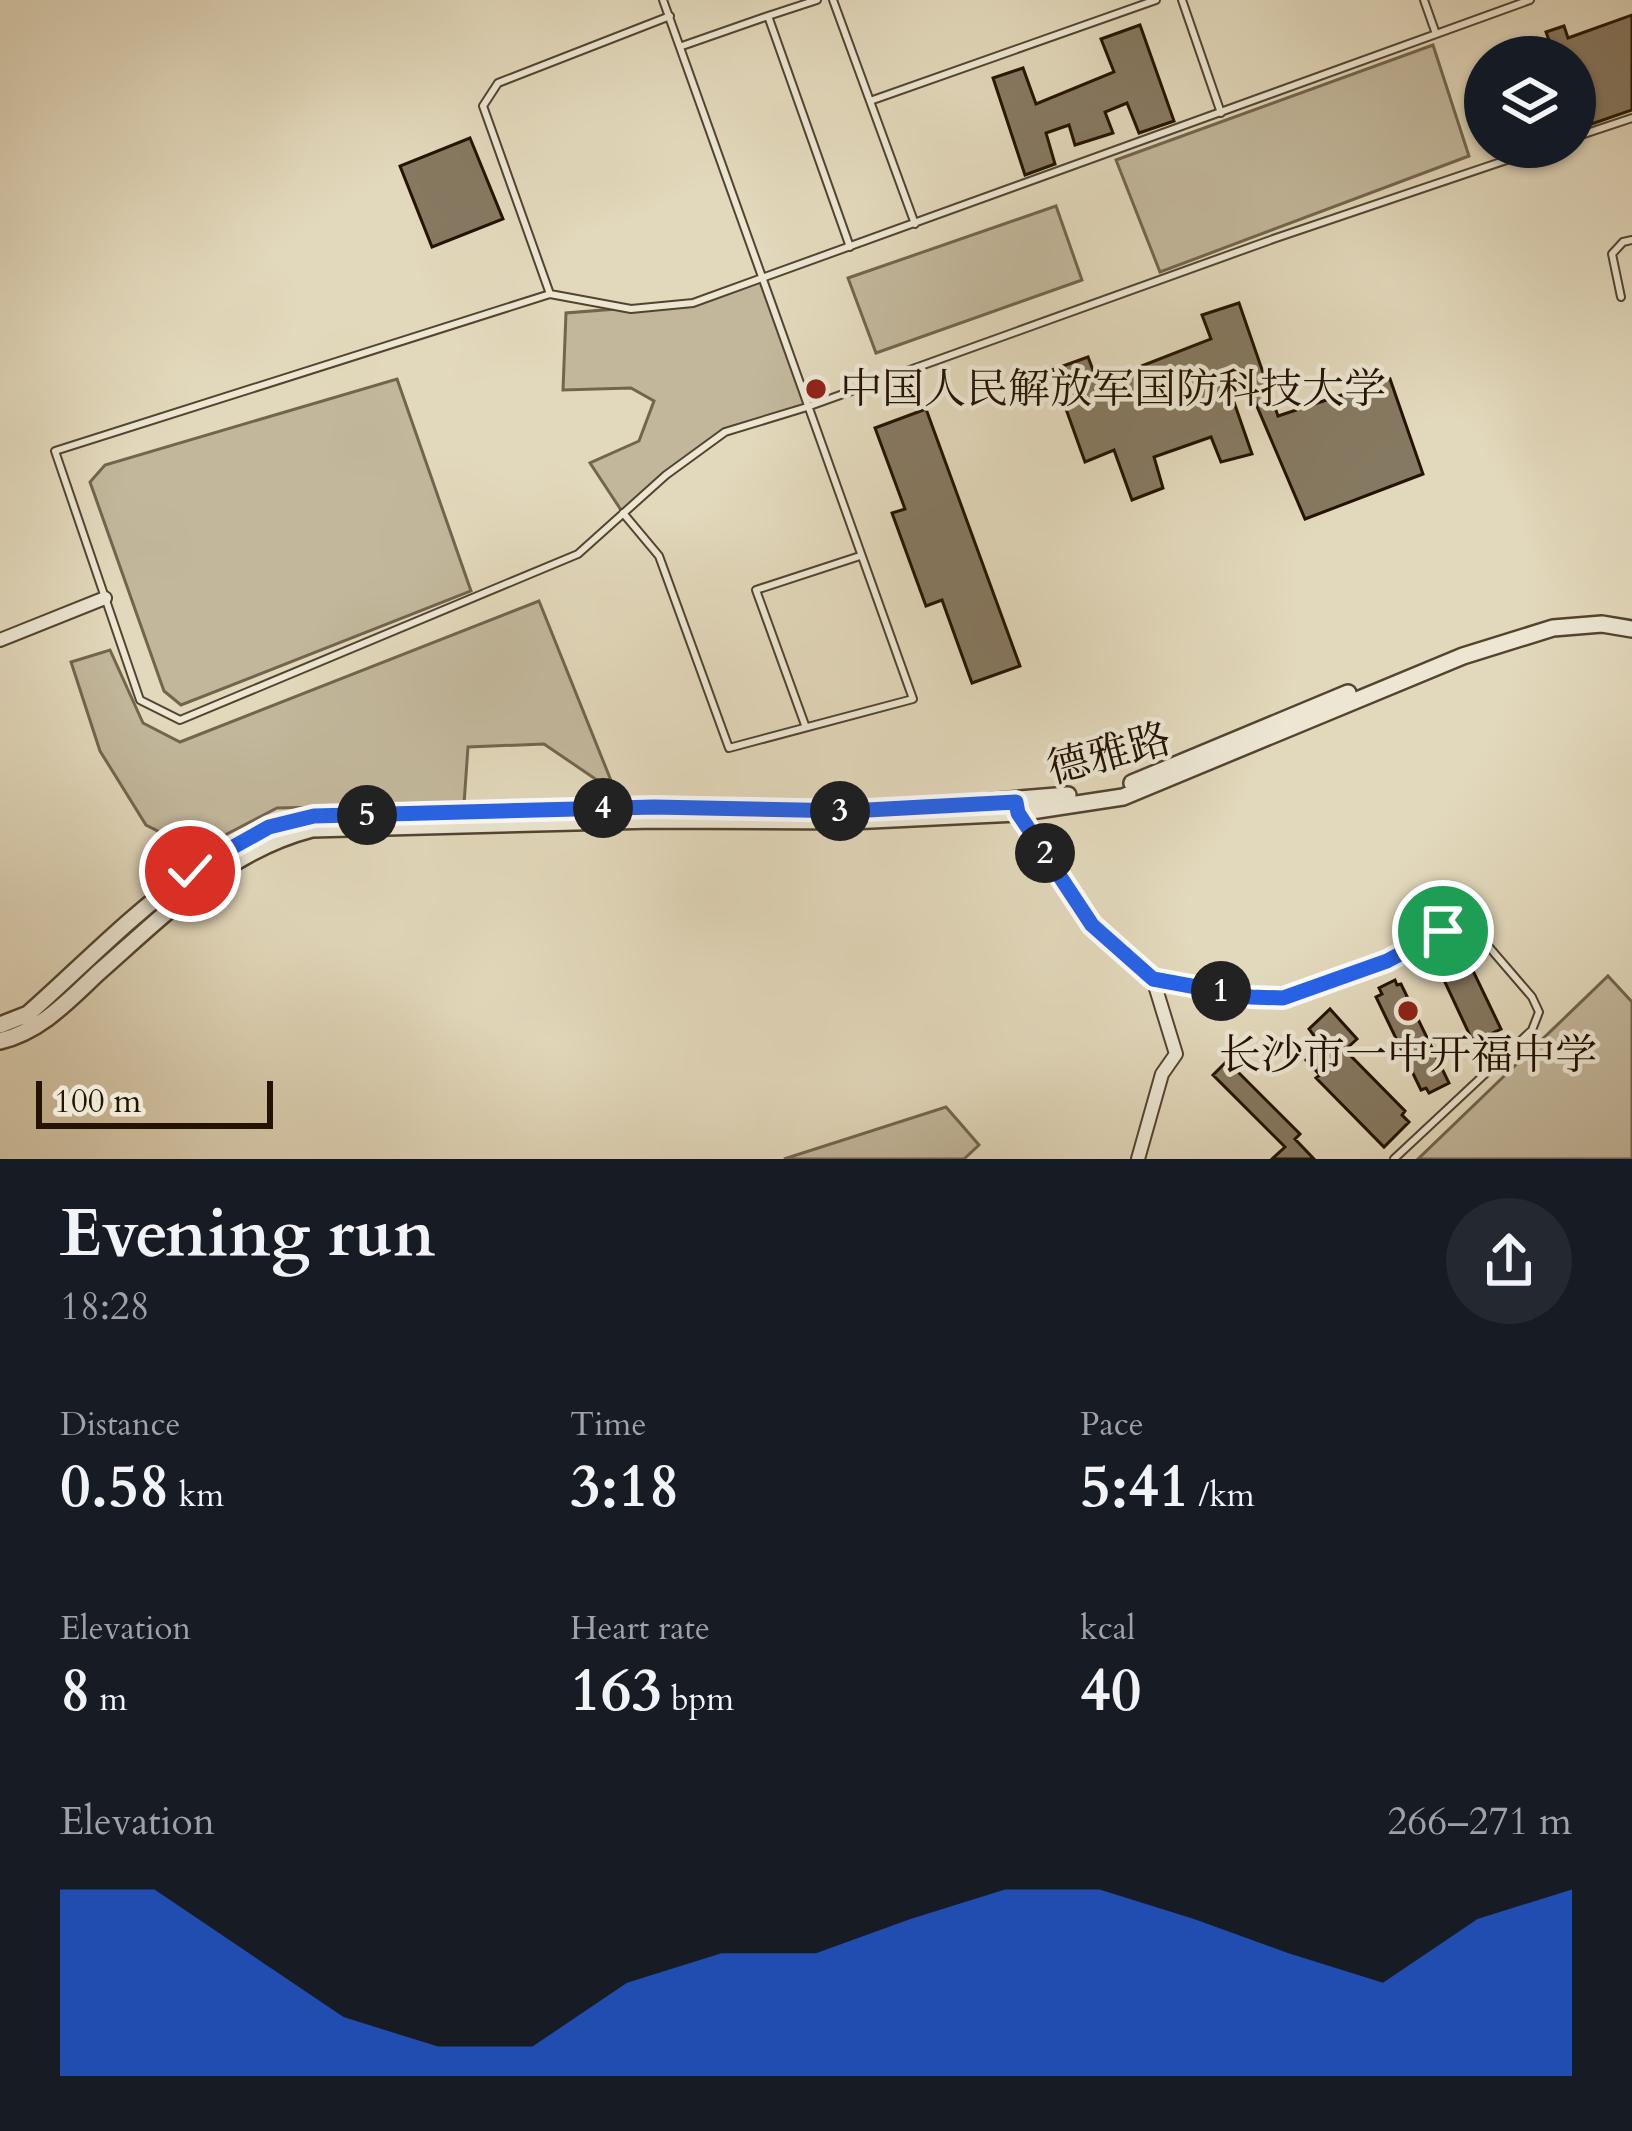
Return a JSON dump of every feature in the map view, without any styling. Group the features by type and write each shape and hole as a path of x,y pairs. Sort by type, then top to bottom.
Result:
{"street":[{"path":"0,640 105,598"},
{"name":"德雅路","path":"0,1025 28,1014 190,871 290,820 654,807 849,811 1017,807 1123,787 1457,648 1547,622 1602,615 1632,619"},
{"name":"德雅路","path":"0,1041 43,1022 201,883 277,838 312,829 630,820 851,821 1123,797 1463,656 1552,628 1602,624 1632,629"},
{"path":"1138,1159 1162,1075 1176,1054 1153,979"}],"lane":[{"path":"623,513 659,556 729,748 913,699 664,0"},
{"path":"682,46 818,0"},
{"path":"833,0 915,224"},
{"path":"869,101 1156,0"},
{"path":"1183,0 1221,113"},
{"path":"1424,0 1436,34"},
{"path":"1484,168 807,407 724,432 666,475 578,554 180,720 140,700 55,451 550,294 631,309 693,303 1530,0"},
{"path":"550,294 483,106 498,83 670,16"},
{"path":"768,16 850,248"},
{"path":"1596,130 1632,118"},
{"path":"1622,297 1612,254 1632,240"},
{"path":"805,725 756,590 860,556"},
{"path":"1017,807 1092,925 1153,979 1251,997 1283,998 1387,961 1443,931 1462,930 1483,940 1532,997 1539,1012 1532,1030 1394,1159"}],"shaded area":[{"path":"1433,45 1464,141 1464,158 1160,272 1116,160"},
{"path":"1056,206 1082,280 876,353 848,278"},
{"path":"760,280 807,407 725,432 623,513 590,463 639,441 654,401 631,388 563,390 566,313 693,303"},
{"path":"397,379 471,591 181,705 164,691 90,482 105,465"},
{"path":"539,601 616,793 544,744 468,747 464,804 277,808 196,850 146,825 100,751 71,662 110,650 143,723 180,742"},
{"path":"1608,976 1632,1002 1632,1159 1418,1159"},
{"path":"946,1107 979,1145 964,1159 784,1159"}],"building":[{"path":"1632,15 1632,110 1596,122 1596,36 1574,36"},
{"path":"1140,25 1174,121 1139,133 1127,103 1105,112 1113,133 1075,145 1069,125 1046,133 1055,164 1025,175 993,78 1023,68 1036,104 1114,72 1101,39"},
{"path":"1564,26 1567,36 1547,36 1546,32"},
{"path":"470,138 503,219 432,247 400,166"},
{"path":"1239,303 1278,416 1390,379 1423,474 1305,519 1244,376 1227,382 1252,454 1221,462 1211,437 1154,457 1163,488 1132,500 1114,450 1085,462 1052,370 1088,357 1098,383 1211,339 1202,315"},
{"path":"926,409 1020,666 972,683 942,600 926,606 892,513 905,509 875,428"},
{"path":"1463,950 1501,1029 1473,1042 1436,963"},
{"path":"1395,980 1449,1083 1429,1093 1426,1088 1421,1090 1376,997 1382,994 1379,988"},
{"path":"1330,1009 1357,1039 1345,1050 1405,1111 1402,1115 1409,1122 1384,1147 1316,1078 1320,1075 1306,1060 1313,1054 1308,1044 1315,1037 1309,1029"},
{"path":"1227,1061 1300,1134 1295,1139 1314,1159 1272,1159 1285,1147 1213,1075"}],"place":[{"name":"中国人民解放军国防科技大学","path":"816,389"},
{"name":"长沙市一中开福中学","path":"1408,1011"}],"route":[{"path":"190,871 269,827 314,816 654,807 849,811 1016,802 1018,813 1092,925 1153,979 1251,997 1283,998 1387,961 1443,931"}]}
